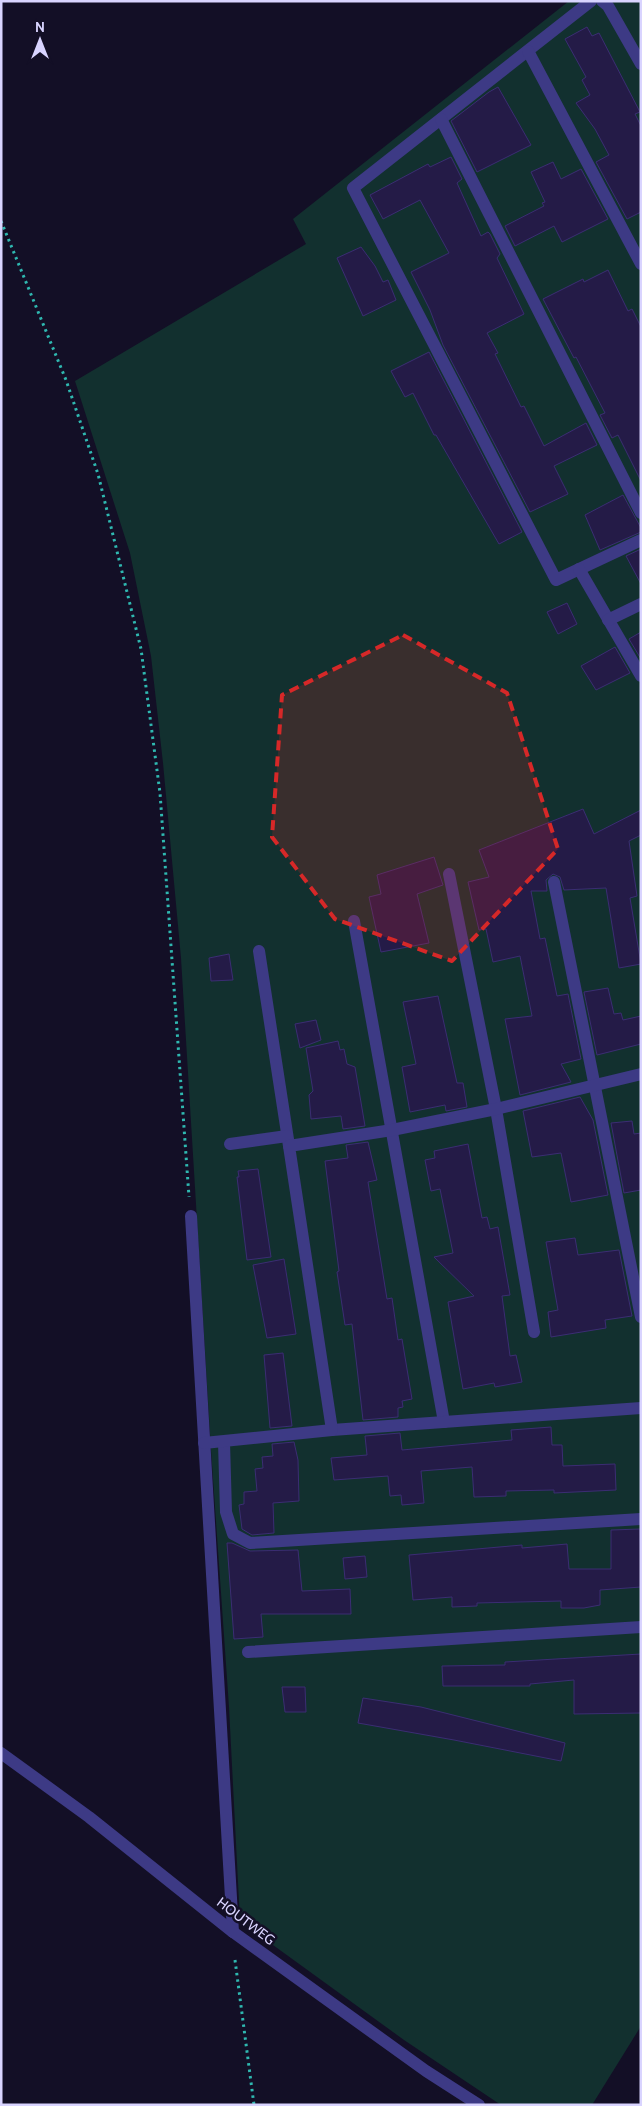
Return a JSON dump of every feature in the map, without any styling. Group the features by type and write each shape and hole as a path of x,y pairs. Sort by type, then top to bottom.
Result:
{"street":[{"path":"591,1 353,188 556,580 641,540"},
{"path":"602,1 608,6 641,64"},
{"path":"528,51 641,264"},
{"path":"441,119 641,512"},
{"path":"578,569 641,676"},
{"path":"608,620 641,604"},
{"path":"449,874 496,1109 534,1332"},
{"path":"554,882 593,1085 641,1317"},
{"path":"354,921 444,1422"},
{"path":"258,951 332,1430"},
{"path":"230,1144 288,1141 392,1130 496,1109 641,1074"},
{"path":"191,1216 233,1932"},
{"path":"204,1443 332,1430 641,1408"},
{"path":"224,1442 226,1512 233,1534 250,1544 641,1518"},
{"path":"248,1652 641,1627"},
{"name":"HOUTWEG","path":"1,1753 89,1816 233,1932 426,2071 479,2105"}],"path":[{"path":"1,221 66,380 98,474 141,649 160,793 191,1216"},
{"path":"233,1932 254,2105"}],"highlighted area":[{"path":"403,635 507,693 558,849 452,961 335,919 272,837 282,695"}],"green space":[{"path":"569,1 641,1 641,2026 592,2105 501,2105 404,2040 240,1921 229,1707 211,1450 181,958 163,763 151,656 130,553 75,381 306,244 293,219"}],"building":[{"path":"587,27 592,36 599,33 640,112 635,114 641,126 641,212 627,219 596,162 609,155 595,129 576,103 590,95 582,80 586,77 565,39"},
{"path":"498,87 531,145 477,172 451,121"},
{"path":"451,157 462,179 457,183 481,236 488,232 490,234 500,254 497,258 524,314 487,333 498,353 495,354 521,407 524,406 544,446 586,423 597,445 554,466 568,494 530,512 443,345 430,310 411,272 449,253 420,200 383,219 370,195 428,164 430,167"},
{"path":"553,162 561,179 581,169 608,219 562,242 554,226 515,246 505,226 544,206 542,203 545,202 531,172"},
{"path":"361,247 375,266 383,282 388,280 396,300 363,316 337,258"},
{"path":"608,270 628,311 632,309 641,327 641,481 618,435 612,438 600,415 605,413 543,299 583,279 584,282"},
{"path":"429,352 522,532 499,544 436,435 434,435 413,393 405,397 391,371"},
{"path":"623,495 641,528 641,532 600,550 585,515"},
{"path":"641,549 641,584 626,556"},
{"path":"567,603 577,624 558,634 547,612"},
{"path":"641,632 641,659 629,639"},
{"path":"615,647 630,673 596,690 581,666"},
{"path":"583,809 594,834 641,810 641,835 629,841 637,896 630,898 641,964 619,968 606,888 564,890 560,877 553,874 546,880 547,891 531,891 540,939 545,938 557,996 568,994 581,1059 561,1064 571,1082 520,1095 505,1019 532,1016 520,956 493,962 486,929 479,930 468,882 489,877 479,850"},
{"path":"434,857 443,885 417,894 429,943 381,952 369,897 381,894 377,875"},
{"path":"229,954 233,980 211,981 209,958"},
{"path":"608,988 614,1014 621,1013 623,1020 641,1016 641,1044 597,1055 584,992"},
{"path":"438,996 457,1083 463,1083 467,1107 446,1111 445,1105 410,1112 402,1067 416,1064 403,1002"},
{"path":"316,1020 321,1040 300,1048 295,1024"},
{"path":"338,1041 340,1050 344,1049 347,1064 355,1067 365,1126 343,1129 341,1116 311,1119 309,1095 313,1091 306,1048"},
{"path":"580,1097 593,1120 608,1195 571,1202 561,1153 532,1157 523,1111"},
{"path":"632,1121 634,1134 641,1133 641,1190 624,1193 611,1123"},
{"path":"368,1142 377,1180 368,1182 387,1299 392,1298 398,1340 402,1339 412,1399 402,1401 403,1407 398,1408 398,1417 363,1420 352,1324 345,1325 337,1272 339,1271 325,1161 348,1158 346,1145"},
{"path":"468,1144 482,1218 487,1217 490,1229 498,1227 510,1295 502,1296 510,1356 516,1355 522,1382 495,1387 494,1383 463,1389 448,1302 474,1296 434,1257 453,1253 440,1189 431,1191 425,1160 435,1158 434,1151"},
{"path":"258,1169 271,1257 247,1260 237,1177 239,1177 238,1171"},
{"path":"575,1238 578,1255 619,1250 632,1316 605,1320 606,1328 551,1337 548,1312 558,1310 546,1242"},
{"path":"284,1259 296,1334 267,1338 253,1265"},
{"path":"283,1353 292,1426 270,1428 264,1355"},
{"path":"551,1427 552,1445 562,1445 563,1466 615,1464 616,1490 554,1493 554,1490 506,1491 506,1496 474,1497 472,1467 421,1471 424,1503 402,1505 401,1495 390,1496 388,1476 334,1480 331,1458 367,1455 365,1436 400,1433 402,1450 512,1440 511,1430"},
{"path":"294,1442 298,1460 299,1501 273,1503 274,1533 252,1535 242,1529 239,1505 244,1504 244,1492 257,1491 255,1469 263,1468 262,1457 273,1456 272,1444"},
{"path":"640,1529 641,1587 600,1590 600,1605 584,1608 561,1608 561,1601 477,1603 477,1606 452,1607 452,1597 413,1600 409,1555 522,1545 522,1548 567,1544 569,1569 611,1569 611,1530"},
{"path":"227,1543 232,1543 250,1551 298,1550 302,1591 350,1589 351,1614 261,1614 263,1637 234,1639"},
{"path":"365,1556 367,1577 345,1579 343,1558"},
{"path":"641,1654 641,1713 574,1714 574,1680 530,1684 530,1686 443,1686 442,1666 505,1665 505,1662"},
{"path":"282,1687 305,1687 306,1712 285,1712"},
{"path":"363,1698 421,1707 565,1743 561,1761 358,1723"}]}
